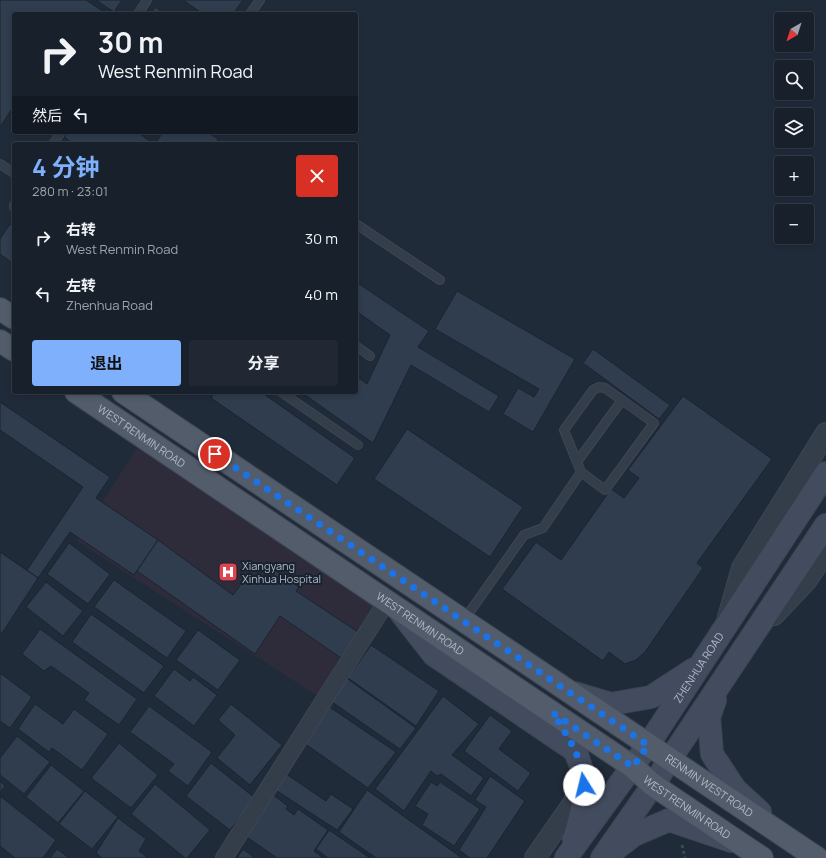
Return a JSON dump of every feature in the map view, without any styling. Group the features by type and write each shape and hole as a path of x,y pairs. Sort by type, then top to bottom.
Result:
{"main road":[{"path":"0,309 12,317"},
{"path":"0,341 12,349"},
{"name":"WEST RENMIN ROAD","path":"79,394 633,767 653,784 762,858"},
{"name":"RENMIN WEST ROAD","path":"126,394 808,853"},
{"name":"ZHENHUA ROAD","path":"568,855 648,745 826,473"},
{"path":"603,858 826,525"},
{"path":"392,605 434,655 580,760"},
{"path":"566,690 611,704 650,697 700,666"},
{"path":"723,680 709,717 712,754 736,789 808,853"},
{"path":"553,713 580,760 584,785 581,817 568,855"},
{"path":"603,858 634,835 669,820 744,846"}],"street":[{"path":"725,627 742,568 826,434"},
{"path":"748,643 807,580 826,551"},
{"path":"224,858 392,605"},
{"path":"535,858 574,802 580,760"},
{"path":"622,858 634,835"}],"lane":[{"path":"139,12 147,0"},
{"path":"251,12 260,0"},
{"path":"0,164 12,172"},
{"path":"358,225 440,280"},
{"path":"358,347 370,356"},
{"path":"599,387 605,388 654,422 605,490 581,472 577,462 564,430 593,390 599,387"},
{"path":"284,394 358,445"},
{"path":"577,462 622,400"},
{"path":"464,621 524,535 543,528 581,472"}],"shaded area":[{"name":"Xiangyang Xinhua Hospital","path":"140,444 377,602 319,697 77,541"}],"building":[{"path":"0,0 86,0 104,12 12,12 12,109 0,127"},
{"path":"96,0 122,0 114,12"},
{"path":"183,0 243,0 234,12 200,12"},
{"path":"155,7 162,12 152,12"},
{"path":"66,134 140,134 151,142 71,142 64,137"},
{"path":"162,134 210,134 218,139 216,142 156,142"},
{"path":"10,224 12,225 12,263 0,254 0,239"},
{"path":"358,283 429,331 418,347 499,396 489,412 411,365 373,443 304,394 358,394 358,377 367,384 390,335 358,312"},
{"path":"457,291 575,359 533,432 503,414 518,388 534,397 539,389 435,329"},
{"path":"593,349 670,405 659,419 583,363"},
{"path":"214,394 264,394 355,458 337,485 211,398"},
{"path":"683,396 772,459 697,563 703,568 645,652 636,660 625,664 609,652 603,661 502,589 536,542 561,560 611,489 624,498 639,478 628,470"},
{"path":"0,402 110,477 96,498 158,540 134,575 70,532 38,578 27,570 83,487 0,430"},
{"path":"407,429 523,507 490,557 374,479"},
{"path":"158,540 233,595 249,573 263,582 272,568 299,587 296,591 358,632 341,658 280,616 255,654 137,571"},
{"path":"69,543 110,574 88,604 47,574"},
{"path":"0,552 38,578 2,633 0,632"},
{"path":"114,580 186,631 167,658 94,607"},
{"path":"46,582 83,611 63,636 26,607"},
{"path":"91,614 164,666 144,693 72,642"},
{"path":"40,629 137,699 119,725 84,700 89,693 51,666 44,671 22,654"},
{"path":"198,630 240,660 218,690 176,660"},
{"path":"371,645 439,691 416,726 348,678"},
{"path":"174,669 190,681 193,677 217,695 194,726 154,696"},
{"path":"0,673 32,697 10,728 0,721"},
{"path":"345,677 416,728 400,749 329,700"},
{"path":"443,696 479,724 452,755 484,778 471,796 441,774 437,776 431,771 404,811 375,789"},
{"path":"35,704 63,724 74,709 108,734 82,770 52,748 49,752 18,729"},
{"path":"231,704 282,745 250,785 217,758 235,735 218,720"},
{"path":"149,706 212,752 188,786 168,771 174,764 130,732"},
{"path":"328,706 396,752 368,788 304,743"},
{"path":"490,715 512,731 499,749 531,773 518,791 464,751"},
{"path":"17,736 50,762 24,794 0,775 0,758"},
{"path":"119,743 158,775 131,808 91,778"},
{"path":"211,763 255,798 230,830 186,796"},
{"path":"51,765 84,791 58,823 26,797"},
{"path":"286,774 326,801 331,794 353,809 337,830 274,789"},
{"path":"490,776 525,801 487,858 470,858 459,850 486,807 475,800"},
{"path":"0,781 5,786 0,793"},
{"path":"431,782 437,786 440,782 480,809 454,846 422,825 428,814 415,806"},
{"path":"155,784 210,830 187,858 185,858 131,814"},
{"path":"367,790 462,858 376,858 339,832"},
{"path":"85,791 118,817 92,849 59,824"},
{"path":"273,795 288,806 286,809 294,815 298,809 328,830 314,851 323,858 277,858 244,835"},
{"path":"0,796 56,840 43,858 15,858 0,846"},
{"path":"118,818 146,839 139,851 148,858 102,858 96,853"},
{"path":"329,830 370,858 328,858 316,849"},
{"path":"57,849 69,858 50,858"},
{"path":"243,849 255,858 237,858"}],"place":[{"name":"Xiangyang Xinhua Hospital","path":"228,572"}],"route":[{"path":"215,454 648,745 633,767 553,713 577,752 582,768 584,785"}]}
